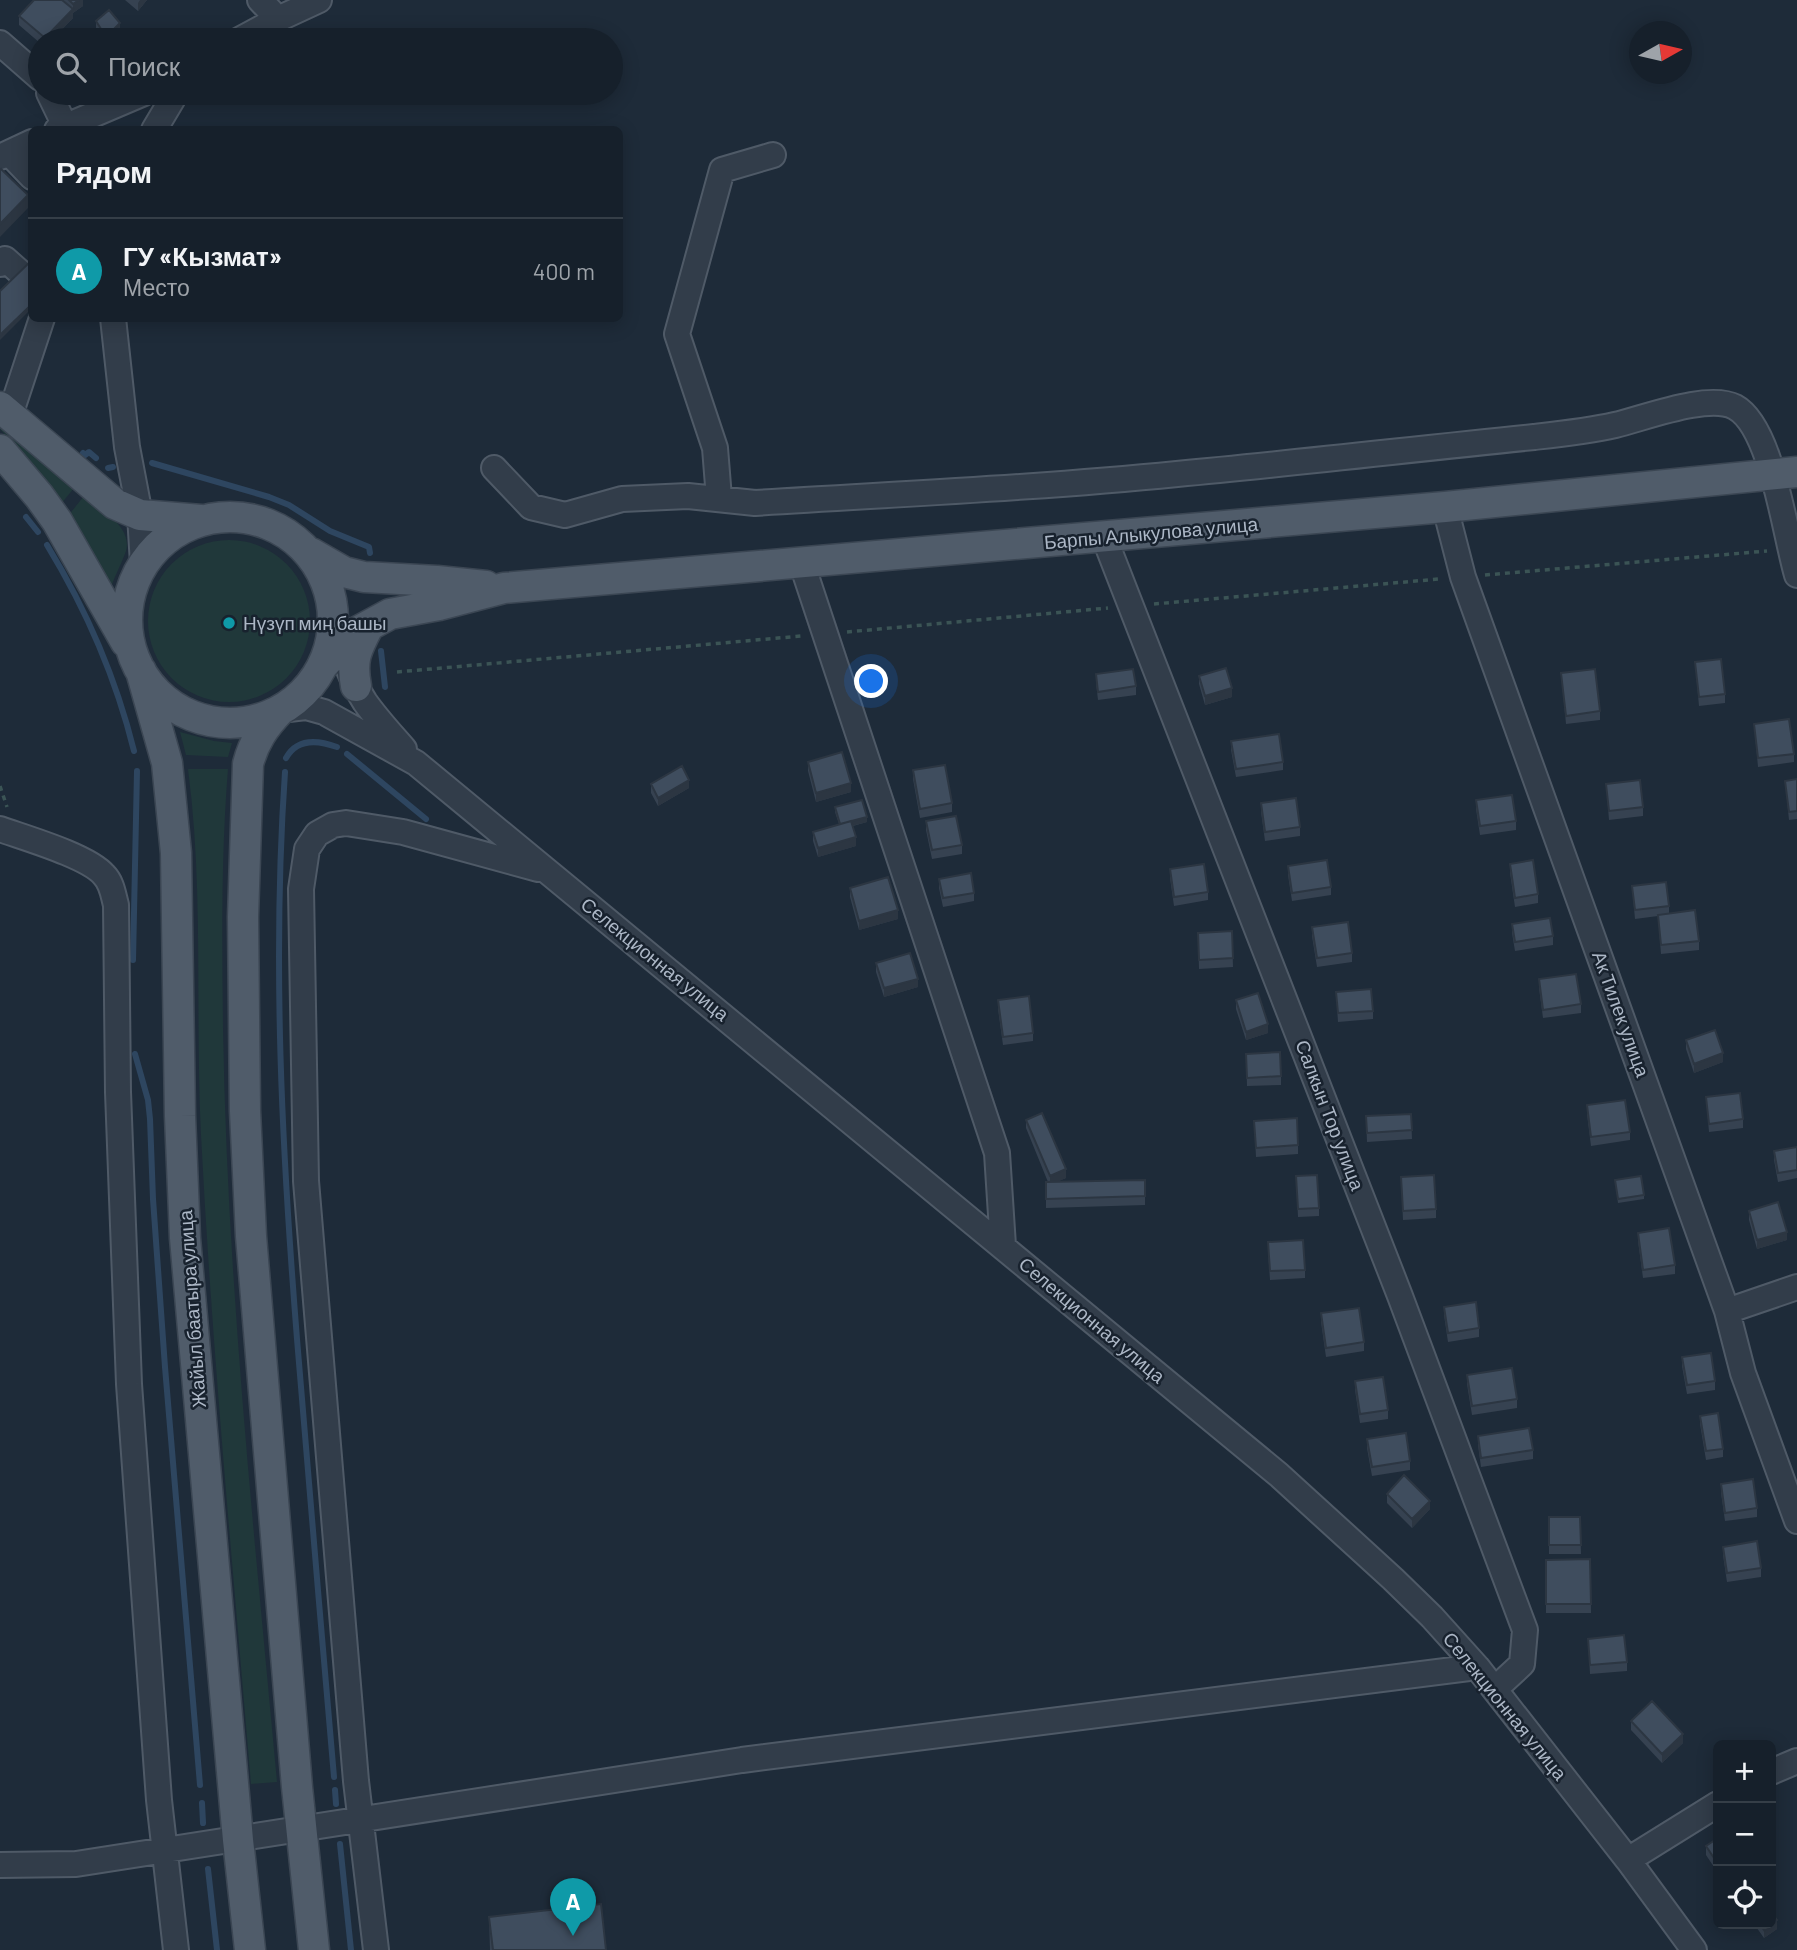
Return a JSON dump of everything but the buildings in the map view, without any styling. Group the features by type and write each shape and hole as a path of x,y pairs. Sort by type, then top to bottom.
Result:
{"main road":[{"path":"5,411 115,504 140,514 201,520 219,517 256,520 282,530 304,547 325,578 333,614 329,649 332,656 303,693 280,710 262,730 252,746 248,764 243,918 245,1111 261,1364 301,1830 314,1950"},
{"path":"0,450 57,522 137,662 164,699 197,717 233,723 251,721 280,710"},
{"name":"Барпы Алыкулова улица","path":"304,547 326,564 364,577 504,588 1445,507 1785,473"},
{"path":"137,662 128,636 129,599 143,564 168,537 201,520"},
{"name":"Барпы Алыкулова улица","path":"332,656 371,623 390,614 439,606 504,588"},
{"path":"356,686 353,668 355,653 371,623"},
{"name":"Жайыл баатыра улица","path":"137,662 167,763 177,853 180,1116 185,1238 250,1950"}],"street":[{"path":"260,0 278,19"},
{"path":"261,28 319,0"},
{"path":"0,43 28,68"},
{"path":"53,105 60,126"},
{"path":"66,126 116,105"},
{"path":"156,126 169,105"},
{"path":"14,151 28,171"},
{"path":"719,498 715,448 677,334 722,170 773,155"},
{"path":"0,264 5,259 28,279"},
{"path":"5,411 40,322"},
{"path":"113,322 127,447 140,514 143,564"},
{"path":"494,468 531,507 565,515 622,499 688,496 755,503 1175,475 1541,436 1615,425 1678,408 1716,402 1734,406 1749,418 1785,473 1789,549 1797,575"},
{"name":"Ак Тилек улица","path":"1445,507 1463,577 1727,1311 1743,1373 1797,1521"},
{"name":"Салкын Тор улица","path":"1104,537 1400,1296 1525,1630 1522,1664 1495,1689"},
{"path":"802,564 997,1153 1003,1246"},
{"name":"Селекционная улица","path":"332,656 373,712 416,763"},
{"name":"Селекционная улица","path":"280,710 306,707 324,712 416,763 1279,1475 1392,1578 1477,1667 1628,1860 1694,1950"},
{"path":"376,1950 360,1821 306,1181 302,889 307,849 317,834 333,825 346,823 403,832 549,872"},
{"path":"0,829 91,864 104,874 111,886 116,905 118,1092 129,1384 164,1850 176,1950"},
{"path":"1727,1311 1797,1287"},
{"path":"0,1865 76,1864 742,1760 1477,1667"},
{"path":"1776,1770 1797,1761"},
{"path":"1628,1860 1713,1807"}],"path":[{"path":"397,672 1789,549"}],"green space":[{"path":"0,426 74,488 61,504 0,429"},
{"path":"84,496 114,519 125,534 126,551 111,587 83,535 68,516"},
{"path":"229,540 260,547 286,564 303,590 310,621 303,652 286,678 260,695 229,702 198,695 172,678 155,652 148,621 155,590 172,564 198,547"},
{"path":"180,732 232,743 228,757 186,755"},
{"path":"188,769 228,769 222,963 230,1217 243,1405 277,1782 251,1784 211,1297 199,1089 196,860"}],"waterway":[{"path":"83,453 85,455 89,452 96,458"},
{"path":"152,463 289,505 330,531 369,547 370,553"},
{"path":"108,468 113,467"},
{"path":"26,517 38,532"},
{"path":"47,545 75,594 109,671 134,751"},
{"path":"381,651 385,687"},
{"path":"286,758 296,747 309,742 337,747"},
{"path":"347,754 426,819"},
{"path":"133,960 137,771"},
{"path":"285,772 279,914 283,1127 301,1394 334,1777"},
{"path":"135,1054 148,1100 150,1119 165,1367 200,1785"},
{"path":"335,1790 336,1804"},
{"path":"202,1803 203,1823"},
{"path":"340,1844 351,1950"},
{"path":"208,1869 217,1950"}],"place":[{"name":"Нүзүп миң башы","path":"229,623"},
{"name":"ГУ «Кызмат»","path":"573,1936"}]}
